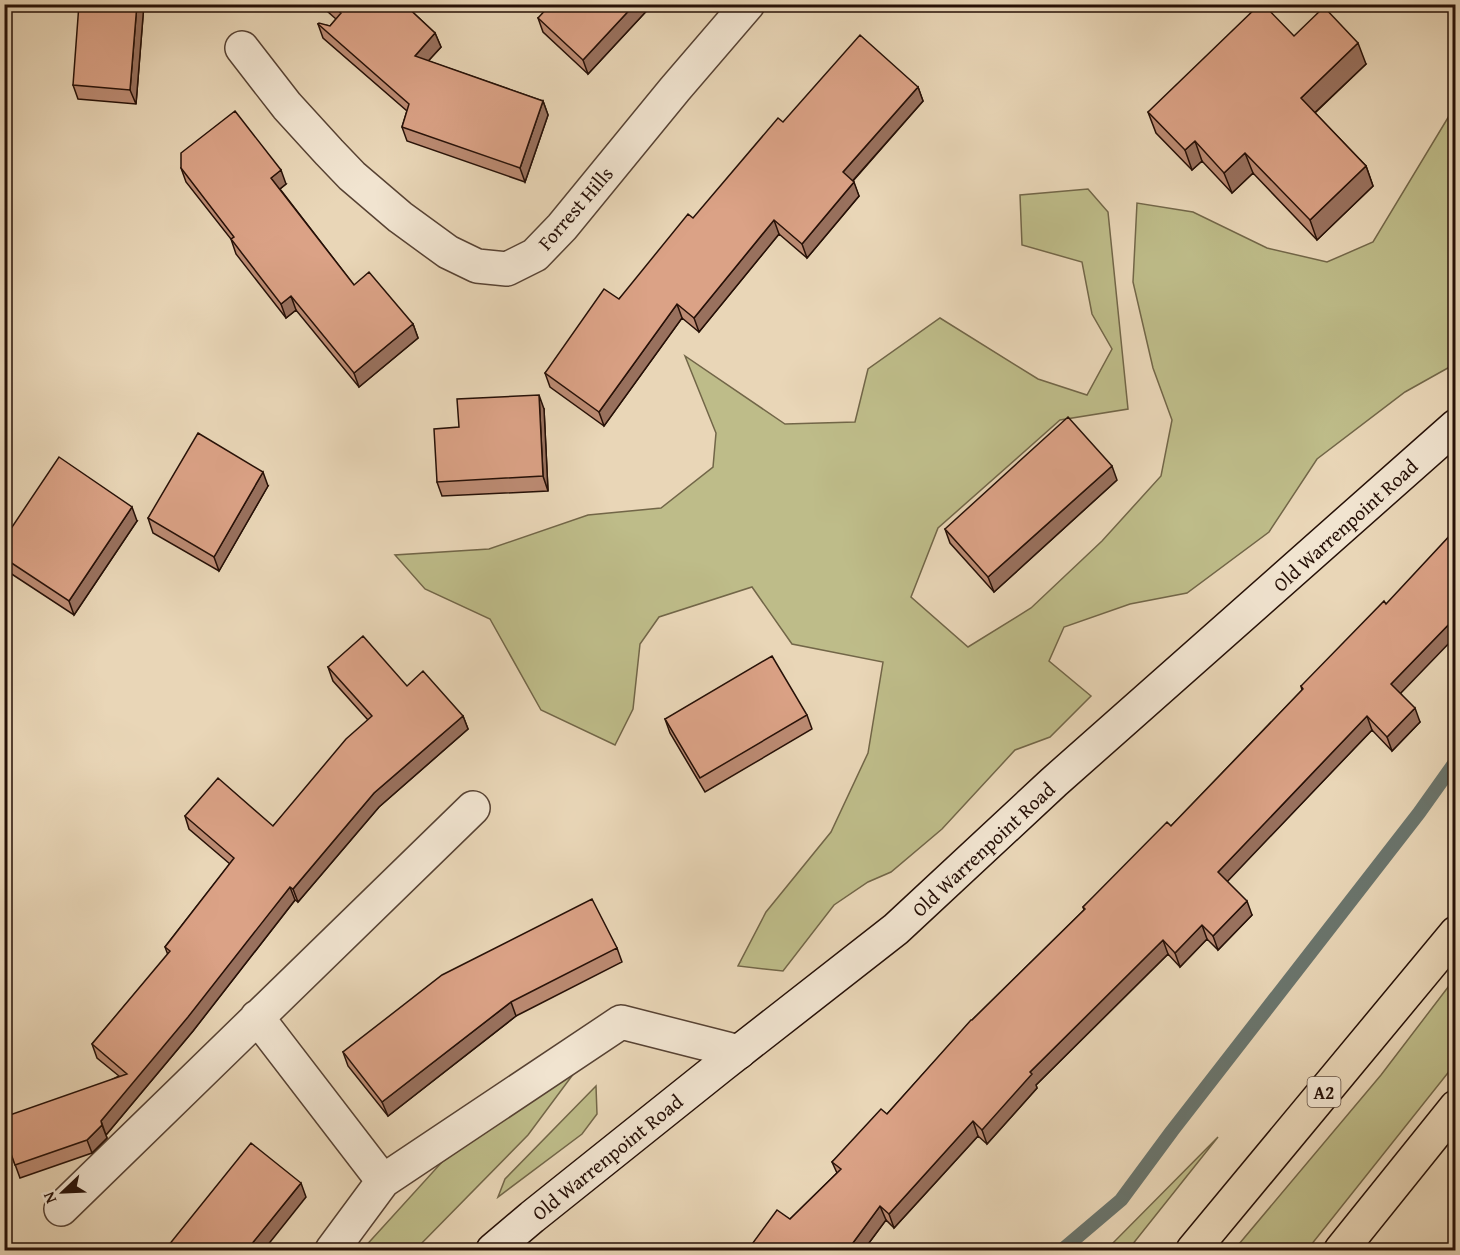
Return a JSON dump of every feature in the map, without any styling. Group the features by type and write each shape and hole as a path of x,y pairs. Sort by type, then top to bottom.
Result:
{"highway":[{"name":"A2","path":"1193,1251 1455,933"},
{"path":"1341,1251 1455,1107"}],"street":[{"name":"Forrest Hills","path":"242,48 287,106 329,152 352,176 400,217 448,252 477,266 507,269 535,255 562,227 748,4"},
{"name":"Old Warrenpoint Road","path":"493,1251 739,1052 896,929 1054,782 1455,426"},
{"path":"61,1209 473,808"},
{"path":"257,1017 383,1180"},
{"path":"332,1251 383,1180 621,1023 739,1052"}],"shaded area":[{"path":"1455,106 1455,364 1405,392 1317,459 1269,532 1187,593 1130,604 1064,627 1049,661 1091,696 1050,737 1015,750 942,829 891,872 868,882 834,905 783,971 738,966 766,912 831,832 868,753 883,662 792,644 752,587 659,617 640,644 633,709 615,745 541,710 490,619 425,589 395,555 489,549 588,515 661,508 713,467 716,433 685,356 785,424 855,422 868,369 940,318 1038,379 1087,395 1112,349 1092,314 1082,262 1022,245 1020,195 1088,189 1108,212 1128,409 1060,420 938,528 911,597 968,647 1031,608 1102,541 1161,476 1172,420 1153,368 1133,282 1137,203 1193,212 1267,248 1327,262 1373,242"},
{"path":"1455,978 1455,1064 1307,1250 1234,1250 1381,1075"},
{"path":"580,1065 528,1135 415,1250 362,1250 442,1162"},
{"path":"596,1086 597,1114 582,1134 498,1197 505,1179"},
{"path":"1218,1137 1128,1250 1103,1250 1110,1246"}],"building":[{"path":"79,4 137,4 130,90 73,85"},
{"path":"331,4 404,4 435,33 415,56 543,101 520,168 402,127 409,104 318,24 330,26 341,13"},
{"path":"551,4 635,4 583,60 538,18"},
{"path":"1260,4 1263,4 1294,36 1324,7 1358,43 1301,98 1366,166 1310,220 1245,153 1224,173 1195,141 1185,150 1148,112"},
{"path":"860,35 918,87 843,172 854,182 802,244 774,220 694,318 677,304 599,412 545,373 604,289 619,299 688,214 693,218 778,118 783,122"},
{"path":"235,111 281,170 271,178 354,285 369,272 413,324 354,373 291,296 281,304 231,239 234,237 181,168 181,153"},
{"path":"539,395 543,476 437,482 434,429 459,427 457,399"},
{"path":"1068,417 1112,466 988,577 945,529"},
{"path":"198,433 263,472 214,557 148,518"},
{"path":"59,457 132,507 69,601 4,558 4,539"},
{"path":"1455,530 1455,618 1391,684 1415,708 1387,737 1367,716 1218,872 1247,901 1213,936 1202,925 1175,953 1163,940 1030,1072 1032,1074 982,1130 973,1121 889,1214 880,1206 847,1251 747,1251 777,1210 790,1219 841,1169 832,1162 881,1109 887,1114 971,1020 1085,909 1083,907 1167,822 1171,826 1303,689 1301,686 1384,601 1386,604"},
{"path":"363,636 407,686 423,671 463,716 374,793 293,889 290,887 188,1017 101,1121 102,1125 87,1140 15,1165 4,1134 4,1117 127,1074 92,1044 170,951 165,947 234,858 185,816 218,778 273,826 346,739 372,716 328,667"},
{"path":"772,656 807,715 700,778 665,719"},
{"path":"592,899 617,948 511,1002 382,1102 343,1052 442,975"},
{"path":"251,1143 301,1183 246,1251 164,1251"}],"waterway":[{"path":"1062,1250 1121,1200 1419,813 1456,761"}]}
